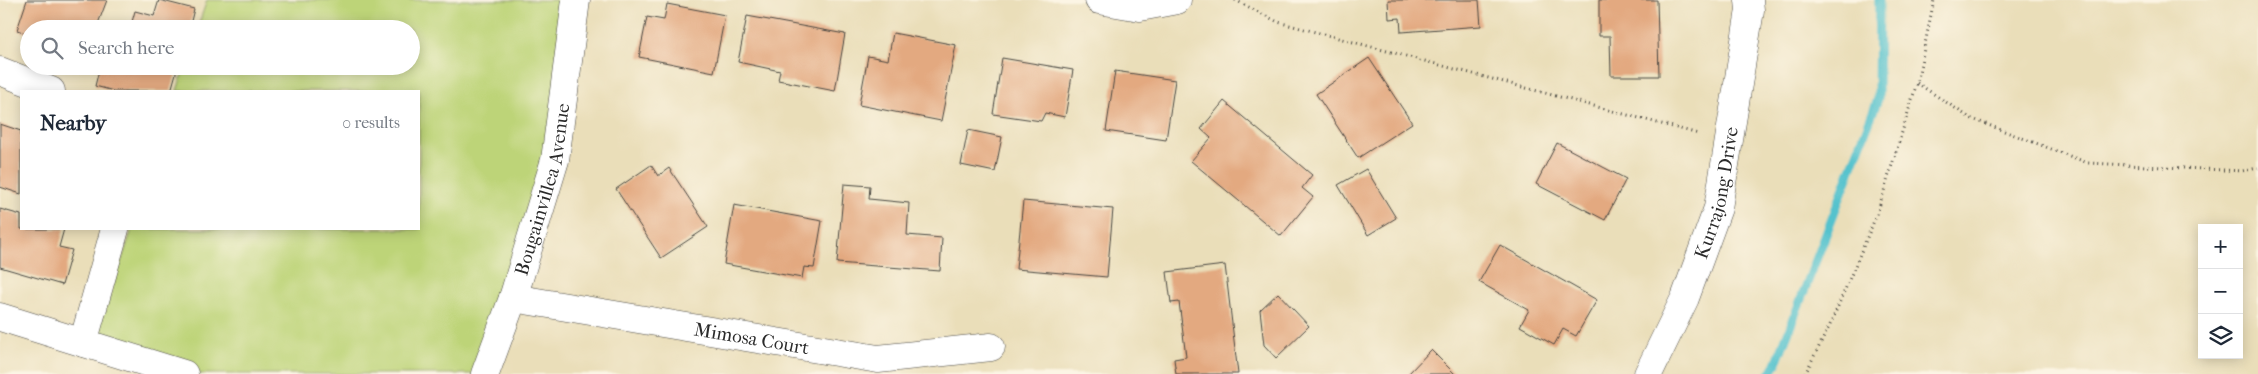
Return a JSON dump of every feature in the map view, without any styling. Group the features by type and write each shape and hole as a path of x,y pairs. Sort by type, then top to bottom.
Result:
{"street":[{"name":"Bougainvillea Avenue","path":"486,374 513,298 555,160 576,0"},
{"path":"1099,0 1140,7 1177,0"},
{"name":"Kurrajong Drive","path":"1648,374 1685,298 1718,208 1750,10 1749,0"},
{"path":"0,71 48,90"},
{"path":"83,343 115,230"},
{"name":"Mimosa Court","path":"513,298 878,359 991,348"},
{"path":"0,317 184,374"}],"path":[{"path":"1235,0 1278,22 1730,142"},
{"path":"1804,374 1830,326 1877,214 1918,83 1934,0"},
{"path":"1918,83 1970,118 2088,163 2242,170 2258,168"}],"green space":[{"path":"207,0 576,0 555,160 485,374 184,374 93,346 132,230 420,230 420,90 177,90 182,75 420,75 420,20 200,20"}],"building":[{"path":"27,0 107,0 99,20 20,20"},
{"path":"159,0 194,9 191,20 132,20 135,11 154,16"},
{"path":"1388,0 1479,0 1481,26 1401,32 1400,18 1389,19"},
{"path":"1599,0 1657,0 1659,76 1611,76 1610,36 1599,36"},
{"path":"667,4 725,15 714,72 639,57 647,17 664,20"},
{"path":"747,16 845,34 835,91 778,80 780,71 738,62"},
{"path":"893,33 956,45 941,121 859,105 868,56 888,60"},
{"path":"1002,58 1073,70 1065,117 1045,113 1041,121 993,114"},
{"path":"1369,58 1412,123 1358,158 1316,94"},
{"path":"1115,71 1175,80 1166,140 1106,131"},
{"path":"98,75 175,75 171,90 110,90 95,86"},
{"path":"1224,101 1312,175 1302,188 1313,197 1281,236 1191,161 1211,138 1201,129"},
{"path":"0,124 20,131 20,194 0,187"},
{"path":"968,130 1002,137 995,172 961,165"},
{"path":"1557,143 1626,179 1605,220 1536,184"},
{"path":"651,165 658,176 669,168 708,227 661,258 616,189"},
{"path":"1366,169 1396,218 1368,235 1338,185"},
{"path":"844,184 870,186 869,199 909,203 907,235 942,238 940,271 837,263"},
{"path":"1023,201 1113,209 1107,277 1016,269"},
{"path":"734,205 822,221 814,268 804,267 802,278 724,264"},
{"path":"0,209 20,215 20,230 64,230 59,247 72,250 62,285 0,267"},
{"path":"1500,245 1597,300 1576,336 1563,329 1554,345 1520,326 1529,310 1479,282"},
{"path":"1225,265 1238,374 1176,374 1174,359 1186,357 1179,302 1171,303 1167,272"},
{"path":"1278,293 1309,326 1276,358 1264,345 1260,310"},
{"path":"1431,350 1455,374 1408,374"}],"waterway":[{"path":"1770,374 1776,364 1878,99 1879,0"}]}
